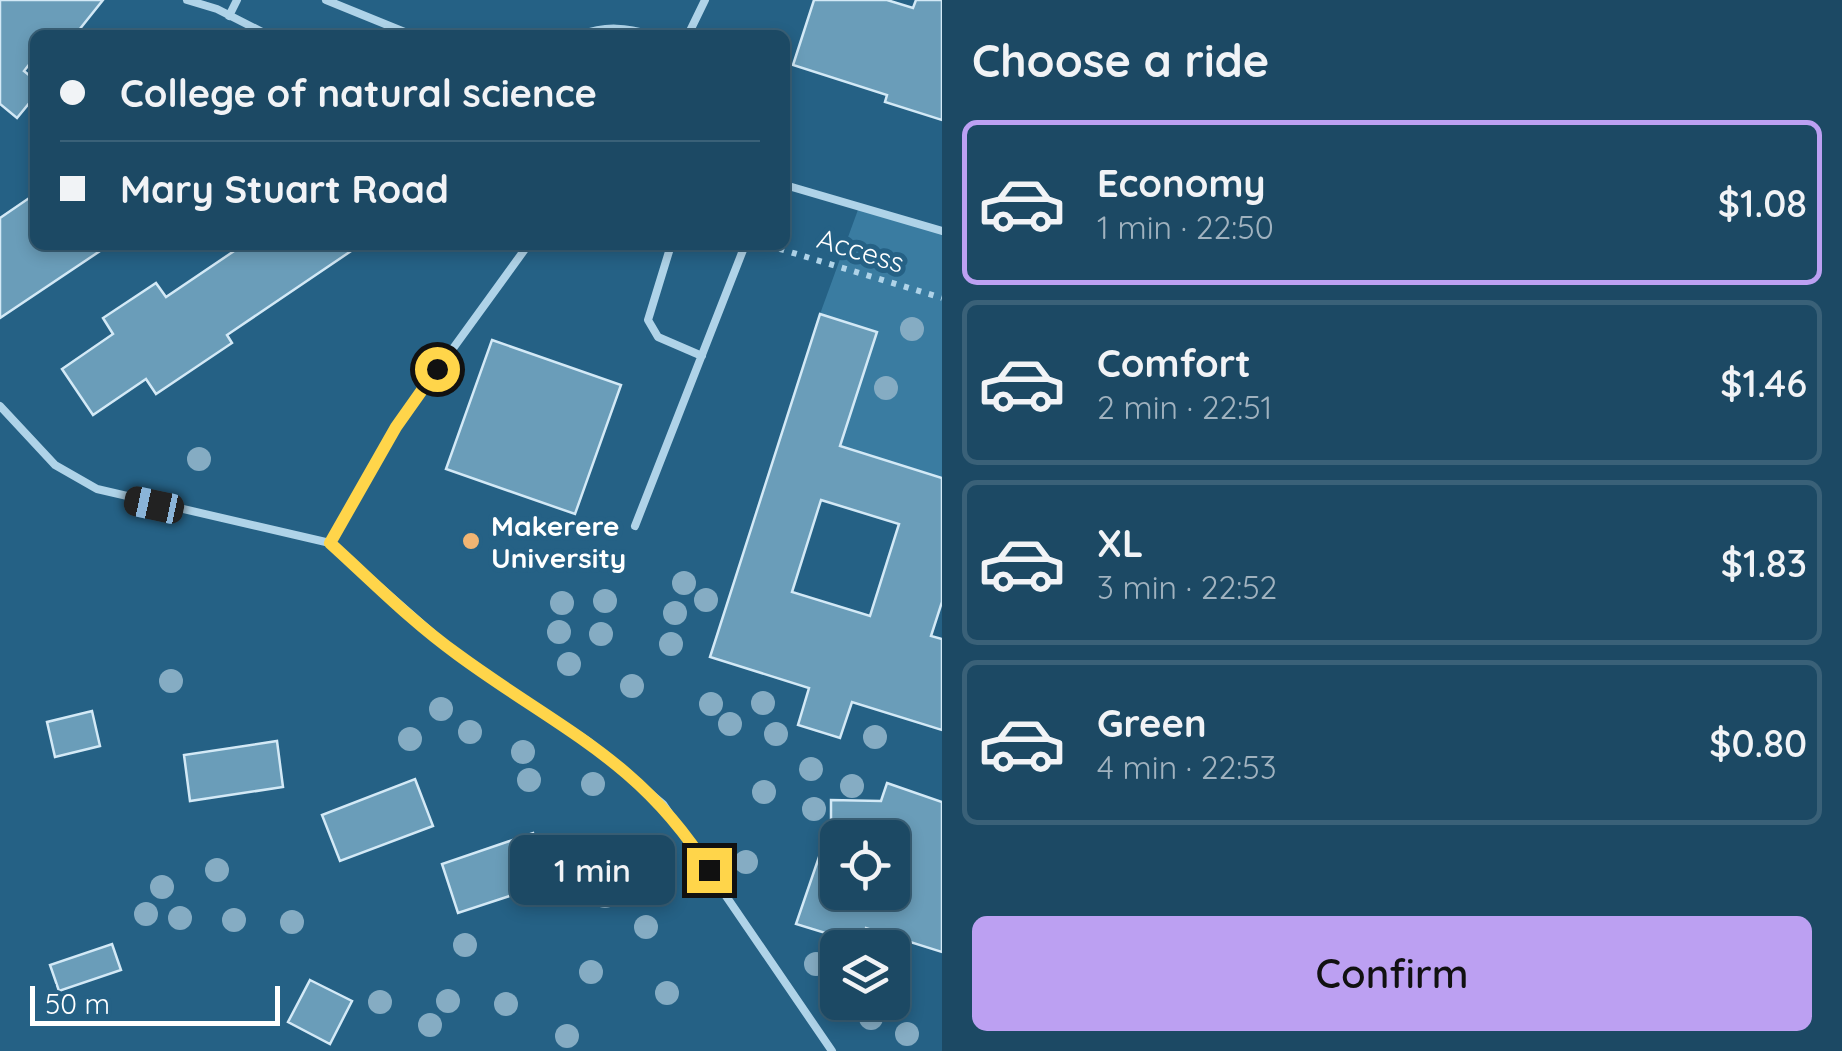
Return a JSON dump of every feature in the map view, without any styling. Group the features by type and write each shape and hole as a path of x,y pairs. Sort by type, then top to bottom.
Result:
{"lane":[{"path":"187,0 258,30"},
{"path":"229,16 237,0"},
{"path":"326,0 400,30"},
{"path":"690,30 705,0"},
{"path":"594,30 633,30"},
{"path":"790,186 942,231"},
{"path":"330,543 396,427 524,250"},
{"path":"669,250 648,320 658,337 702,356"},
{"path":"635,526 744,250"},
{"path":"0,406 55,465 97,490 330,543 456,654 588,742 664,804 832,1051"}],"path":[{"name":"Access","path":"784,250 942,298"}],"shaded area":[{"path":"859,207 942,231 942,478 840,446 877,332 820,314"}],"building":[{"path":"0,0 103,0 79,30 30,30 30,63 24,71 30,76 30,102 17,118 0,104"},
{"path":"814,0 887,0 913,8 916,0 942,0 942,120 885,102 887,95 793,65"},
{"path":"30,197 30,250 102,250 0,318 0,218"},
{"path":"236,250 353,250 227,335 232,343 156,394 146,379 93,415 62,369 113,334 103,318 156,283 166,297"},
{"path":"820,314 877,332 840,446 942,478 942,602 931,636 942,639 942,730 852,702 840,738 798,725 809,688 710,657","holes":["821,500 899,524 870,616 792,592"]},
{"path":"492,340 621,385 575,514 446,469"},
{"path":"92,711 100,746 55,757 47,722"},
{"path":"277,741 283,787 190,801 184,755"},
{"path":"415,779 433,826 340,861 322,815"},
{"path":"887,783 942,802 942,952 910,942 910,930 820,931 796,924 820,854 820,910 910,910 910,820 831,820 831,800 881,801"},
{"path":"533,833 549,883 458,913 442,864"},
{"path":"112,944 121,970 59,991 50,965"},
{"path":"310,980 352,1001 330,1044 288,1022"}],"place":[{"name":"Makerere University","path":"471,541"}],"route":[{"path":"437,369 396,427 330,543 456,654 631,774 664,804 709,870"}]}
